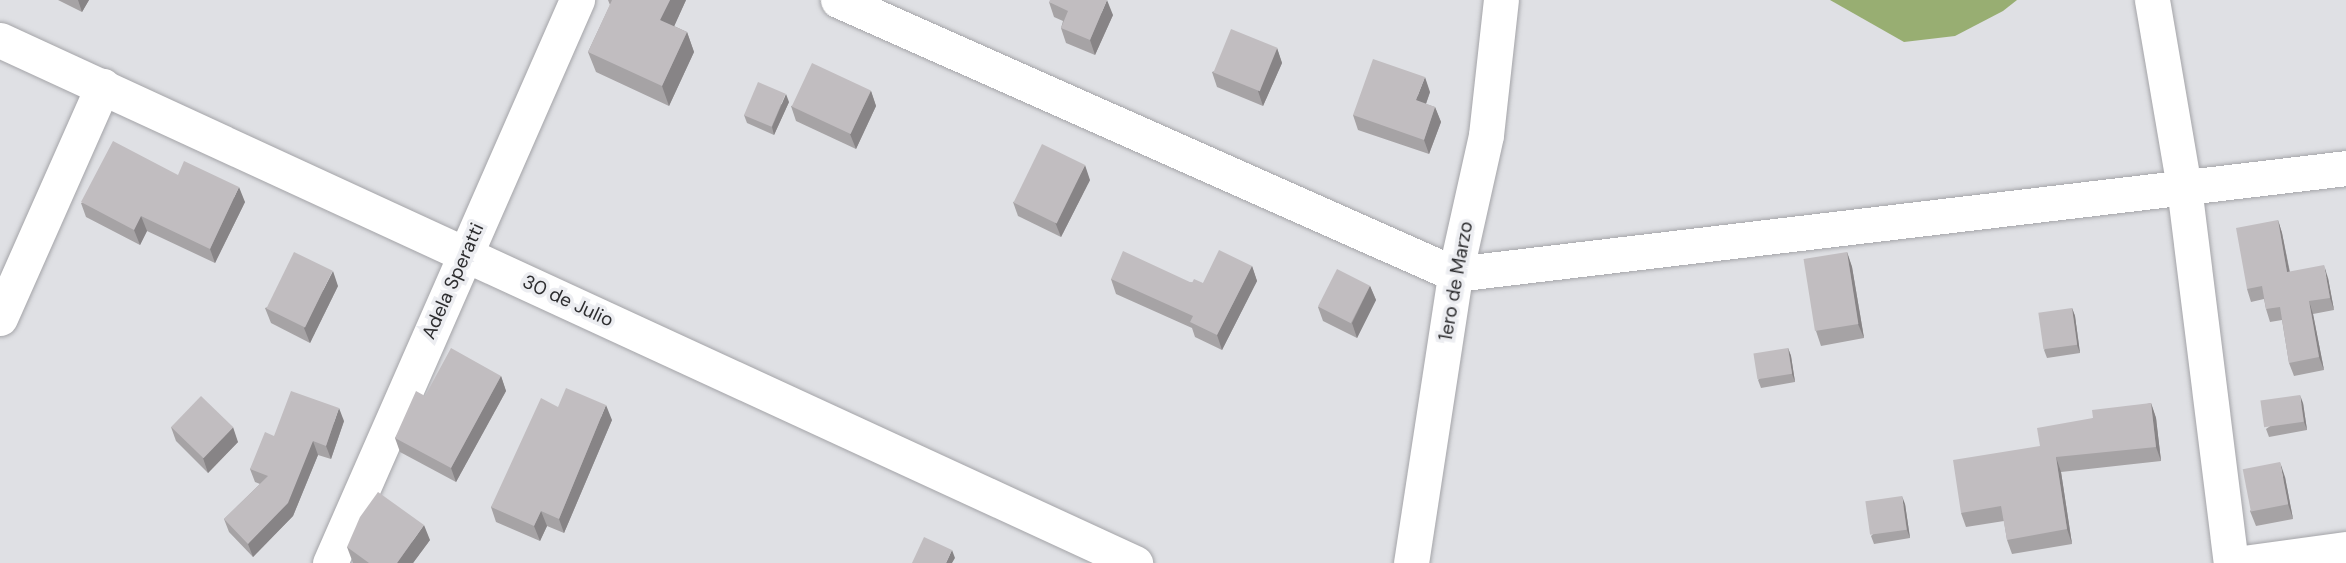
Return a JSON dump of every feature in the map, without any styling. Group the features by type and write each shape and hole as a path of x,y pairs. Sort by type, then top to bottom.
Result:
{"street":[{"name":"Adela Speratti","path":"330,563 577,0"},
{"path":"838,0 1455,274 2346,168"},
{"name":"1ero de Marzo","path":"1411,563 1455,274 1486,135 1501,0"},
{"path":"2152,0 2184,187 2231,563"},
{"name":"30 de Julio","path":"0,40 1126,561"},
{"path":"0,318 103,86"},
{"path":"2244,563 2346,549"}],"green space":[{"path":"1830,0 2017,0 2003,11 1955,36 1904,42"}],"building":[{"path":"612,0 670,0 660,20 687,32 662,86 588,52"},
{"path":"1107,0 1090,40 1061,28 1068,11 1049,2"},
{"path":"1231,29 1277,48 1260,91 1213,73"},
{"path":"1373,59 1425,77 1416,100 1435,107 1424,140 1353,115"},
{"path":"812,63 871,90 851,134 792,107"},
{"path":"758,82 786,94 772,127 744,115"},
{"path":"113,141 178,175 184,161 239,187 210,249 141,216 134,230 81,202"},
{"path":"1042,144 1085,165 1057,223 1014,202"},
{"path":"2278,220 2287,272 2324,265 2330,298 2309,301 2319,357 2289,363 2280,307 2266,309 2262,286 2247,289 2236,228"},
{"path":"1219,250 1252,266 1217,335 1190,322 1193,316 1111,279 1123,251 1192,283 1194,279 1203,283"},
{"path":"294,252 333,271 305,327 266,309"},
{"path":"1847,252 1858,324 1815,331 1804,259"},
{"path":"1337,269 1370,286 1351,323 1318,306"},
{"path":"2072,308 2077,345 2043,349 2038,313"},
{"path":"451,348 501,376 451,468 395,438 416,391 425,396"},
{"path":"1788,348 1792,374 1757,379 1753,353"},
{"path":"566,388 606,405 559,519 541,511 534,526 491,507 541,398 558,407"},
{"path":"291,391 339,408 326,446 313,441 288,503 248,544 224,519 268,476 250,469 265,432 274,436"},
{"path":"2300,395 2304,422 2264,427 2260,401"},
{"path":"201,396 233,427 203,458 171,427"},
{"path":"2151,403 2156,447 2056,457 2067,529 2007,540 2001,506 1961,513 1953,460 2040,446 2037,428 2093,418 2092,410"},
{"path":"2280,462 2288,504 2251,511 2243,469"},
{"path":"378,492 424,525 397,563 369,563 347,547 360,517"},
{"path":"1902,496 1907,530 1870,535 1865,501"},
{"path":"924,537 952,550 946,563 912,563"}]}
